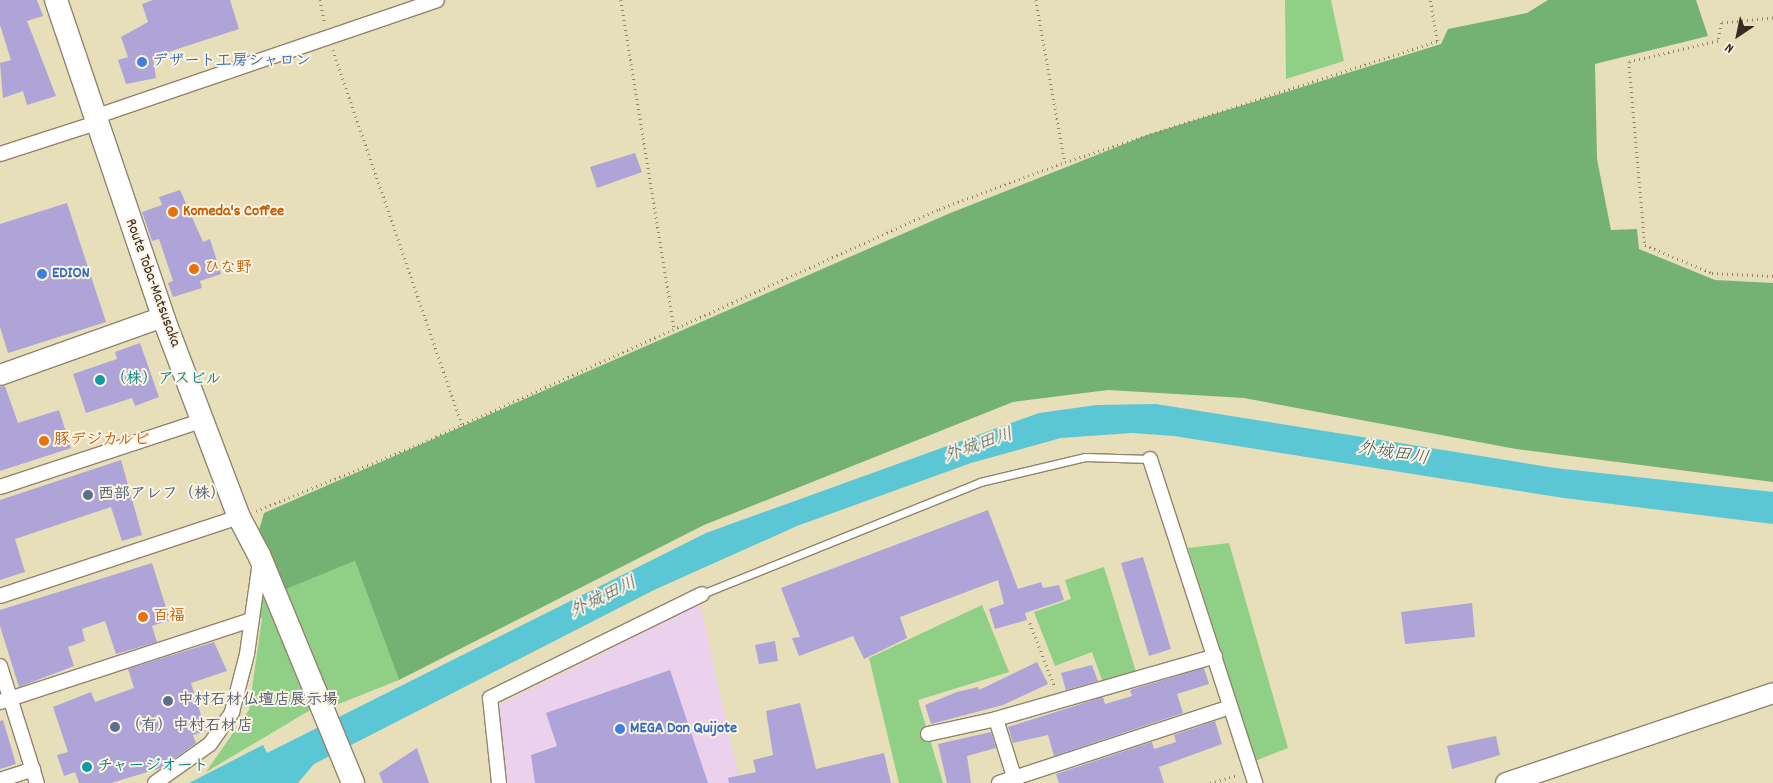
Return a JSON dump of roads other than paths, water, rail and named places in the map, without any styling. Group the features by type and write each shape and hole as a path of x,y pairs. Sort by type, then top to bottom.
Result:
{"main road":[{"name":"Route Toba-Matsusaka","path":"56,0 163,317 204,420 239,517 260,557 350,777"}],"street":[{"path":"0,154 437,0"},
{"path":"0,375 163,317"},
{"path":"0,486 204,420"},
{"path":"1150,459 1253,777"},
{"path":"0,596 239,517"},
{"path":"155,783 200,754 227,721 240,688 260,557"},
{"path":"499,783 490,698 702,594"},
{"path":"5,700 251,620"},
{"path":"928,734 1061,702 1215,656"},
{"path":"0,666 5,700 37,783"},
{"path":"1506,783 1773,693"},
{"path":"998,783 1016,781 1230,707"},
{"path":"996,719 1016,781"},
{"path":"0,780 32,769"}],"lane":[{"path":"702,594 980,482 1085,457 1150,459"}],"water":[{"name":"外城田川","path":"1156,404 1555,468 1773,492 1773,524 1564,498 1174,436 1132,433 1061,438 971,463 797,526 654,590 314,764 298,783 189,783 263,745 267,753 706,533 1039,413 1097,405"}],"place":[{"name":"デザート工房シャロン","path":"142,62"},
{"name":"Komeda's Coffee","path":"173,212"},
{"name":"ひな野","path":"194,269"},
{"name":"EDION","path":"42,274"},
{"name":"（株）アスビル","path":"100,380"},
{"name":"豚デジカルビ","path":"44,441"},
{"name":"西部アレフ（株）","path":"88,495"},
{"name":"百福","path":"143,617"},
{"name":"中村石材仏壇店展示場","path":"168,701"},
{"name":"（有）中村石材店","path":"115,727"},
{"name":"MEGA Don Quijote","path":"620,729"},
{"name":"チャージオート","path":"87,767"}]}
